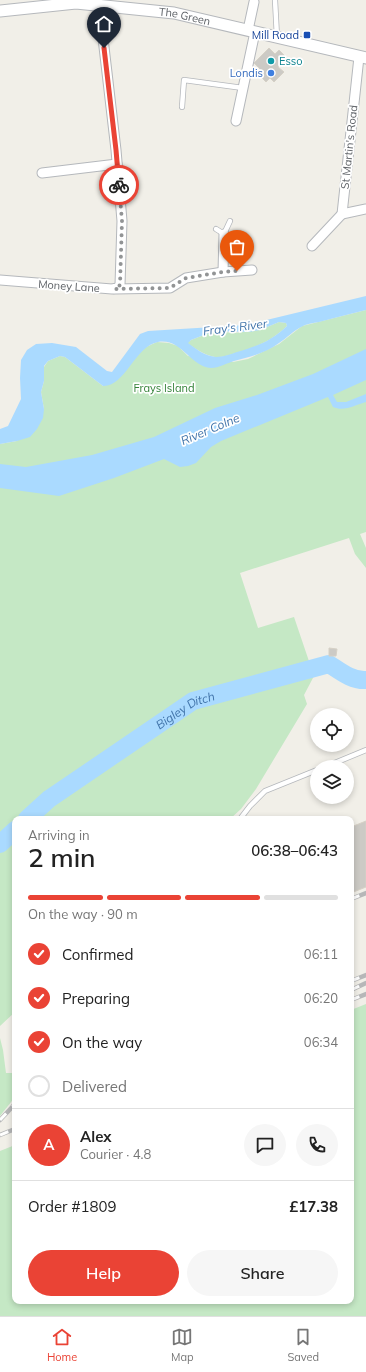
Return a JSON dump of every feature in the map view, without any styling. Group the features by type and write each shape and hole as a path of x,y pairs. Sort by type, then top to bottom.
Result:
{"street":[{"path":"236,121 243,88 254,2"},
{"name":"The Green","path":"0,11 76,3 99,4 174,13 362,57"},
{"name":"Money Lane","path":"0,280 115,289 120,285 122,221 99,4"},
{"name":"St Martin's Road","path":"342,214 362,57"},
{"path":"42,173 117,164"},
{"path":"312,246 342,214 366,209"},
{"path":"223,272 224,234"},
{"path":"115,289 170,288 186,278 223,272 252,270"}],"lane":[{"path":"275,0 276,37"},
{"path":"182,107 184,80 243,88"},
{"path":"216,229 224,234 230,221"},
{"path":"341,760 366,750"},
{"path":"242,816 265,791 310,773"}],"green space":[{"name":"Frays Island","path":"366,310 366,532 360,534 366,548 366,568 355,554 349,538 240,573 258,628 294,617 314,676 304,695 307,704 256,789 241,809 233,816 12,816 12,1015 0,1026 0,444 17,441 44,409 41,392 44,381 44,367 48,361 60,356 65,357 103,386 146,347 157,342 169,343 178,346 188,356 233,362 248,359 279,344 302,326"},
{"path":"279,322 286,323 287,326 269,340 251,348 226,356 215,357 207,355 187,343 214,331 234,333 260,330"},
{"path":"366,1004 366,1316 0,1316 0,1151 12,1146 12,1304 354,1304 354,1009"},
{"path":"0,1038 6,1073 12,1073 12,1101 0,1116"}],"water":[{"name":"Fray's River","path":"366,296 366,310 305,325 295,330 282,341 263,352 214,368 197,363 180,348 173,344 158,342 150,345 143,351 118,380 111,385 103,386 65,357 60,356 48,361 44,366 44,381 41,392 44,409 43,418 37,429 30,437 0,444 0,429 8,426 21,399 21,360 27,350 36,344 52,343 76,347 107,371 112,372 140,334 148,331 246,325","holes":["279,322 286,323 287,326 275,336 264,342 251,348 224,356 216,357 208,355 188,343 191,340 214,331 249,332 260,330"]},
{"name":"River Colne","path":"366,349 366,380 333,395 337,402 346,402 366,394 366,402 350,408 341,409 333,407 328,397 221,441 211,447 196,463 188,466 180,467 164,459 114,478 59,496 0,488 0,464 26,467 92,455 154,437 215,408 257,395 313,374"}],"building":[{"name":"Esso","path":"269,48 275,54 279,50 287,58 278,67 284,72 274,82 270,78 266,82 258,74 262,71 254,63"},
{"path":"329,648 337,649 336,656 329,656"},
{"path":"366,821 366,887 354,892 354,826"}],"waterway":[{"name":"Bigley Ditch","path":"30,816 49,799 193,701 329,664 351,677 366,680"},
{"name":"Bigley Ditch","path":"0,844 12,833"}],"railway":[{"path":"354,898 366,893"},
{"path":"354,980 366,975"},
{"path":"354,989 366,983"},
{"path":"354,999 366,994"},
{"path":"0,1120 12,1107"},
{"path":"0,1135 12,1130"}],"way so far":[{"path":"119,185 122,221 120,285 115,289 170,288 186,278 237,271"}],"place":[{"name":"Mill Road","path":"307,35"},
{"name":"Esso","path":"271,61"},
{"name":"Londis","path":"271,73"}],"route":[{"path":"104,48 119,185"}]}
